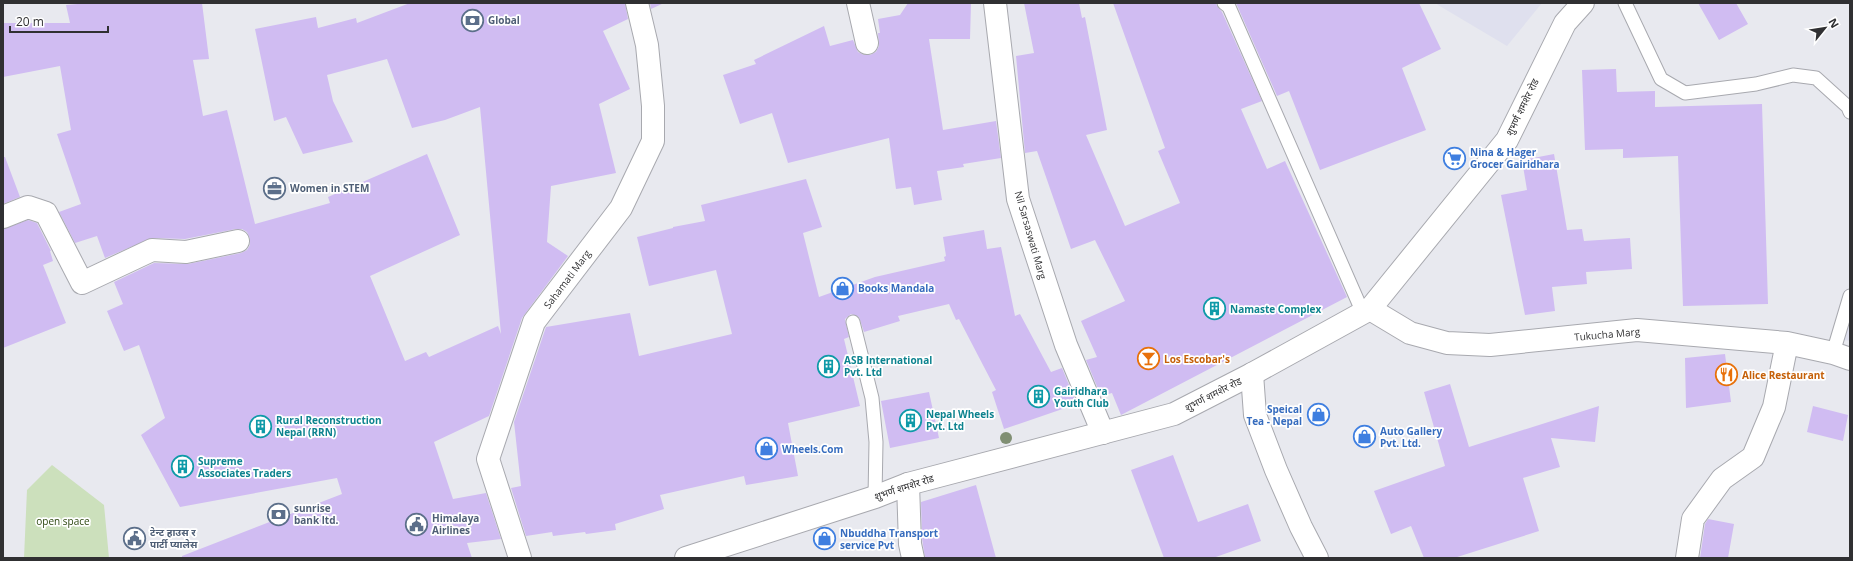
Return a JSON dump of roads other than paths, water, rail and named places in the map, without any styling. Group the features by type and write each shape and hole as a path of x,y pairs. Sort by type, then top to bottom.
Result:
{"street":[{"name":"Sahamati Marg","path":"520,558 488,458 534,322 621,208 653,141 653,106 647,45 637,3"},
{"path":"858,3 867,43"},
{"name":"Nil Sarsaswati Marg","path":"995,3 1018,199 1066,345 1103,433"},
{"name":"शुभर्ण शमशेर रोड","path":"686,558 718,553 908,484 1174,414 1252,374 1366,311 1507,140 1565,23 1583,3"},
{"path":"3,217 28,207 46,213 82,282 152,250 186,252 238,241"},
{"name":"Tukucha Marg","path":"1366,311 1410,333 1448,343 1490,345 1637,330 1787,343 1841,356"},
{"path":"1687,558 1693,519 1722,479 1753,457 1774,407 1787,343"},
{"path":"1252,374 1255,415 1276,470 1301,527 1318,558"},
{"path":"908,484 910,544 913,558"}],"lane":[{"path":"1224,3 1229,7 1366,311"},
{"path":"1626,3 1661,79 1685,93 1756,84 1793,75 1816,78 1848,107 1850,112"},
{"path":"1841,356 1850,296"},
{"path":"853,322 872,398 876,442 875,497"}],"place":[{"name":"Global","path":"473,20"},
{"name":"Nina & Hager Grocer Gairidhara","path":"1454,158"},
{"name":"Women in STEM","path":"274,188"},
{"name":"Books Mandala","path":"842,288"},
{"name":"Namaste Complex","path":"1215,309"},
{"name":"Los Escobar's","path":"1149,359"},
{"name":"ASB International Pvt. Ltd","path":"829,366"},
{"name":"Alice Restaurant","path":"1727,375"},
{"name":"Gairidhara Youth Club","path":"1038,397"},
{"name":"Speical Tea - Nepal","path":"1318,415"},
{"name":"Nepal Wheels Pvt. Ltd","path":"910,420"},
{"name":"Rural Reconstruction Nepal (RRN)","path":"260,426"},
{"name":"Auto Gallery Pvt. Ltd.","path":"1364,437"},
{"name":"Wheels.Com","path":"766,449"},
{"name":"Supreme Associates Traders","path":"182,467"},
{"name":"sunrise bank ltd.","path":"278,514"},
{"name":"Himalaya Airlines","path":"416,524"},
{"name":"टेन्ट हाउस र पार्टी प्यालेस","path":"135,538"},
{"name":"Nbuddha Transport service Pvt","path":"824,539"}],"park label":[{"name":"open space","path":"63,521"}]}
